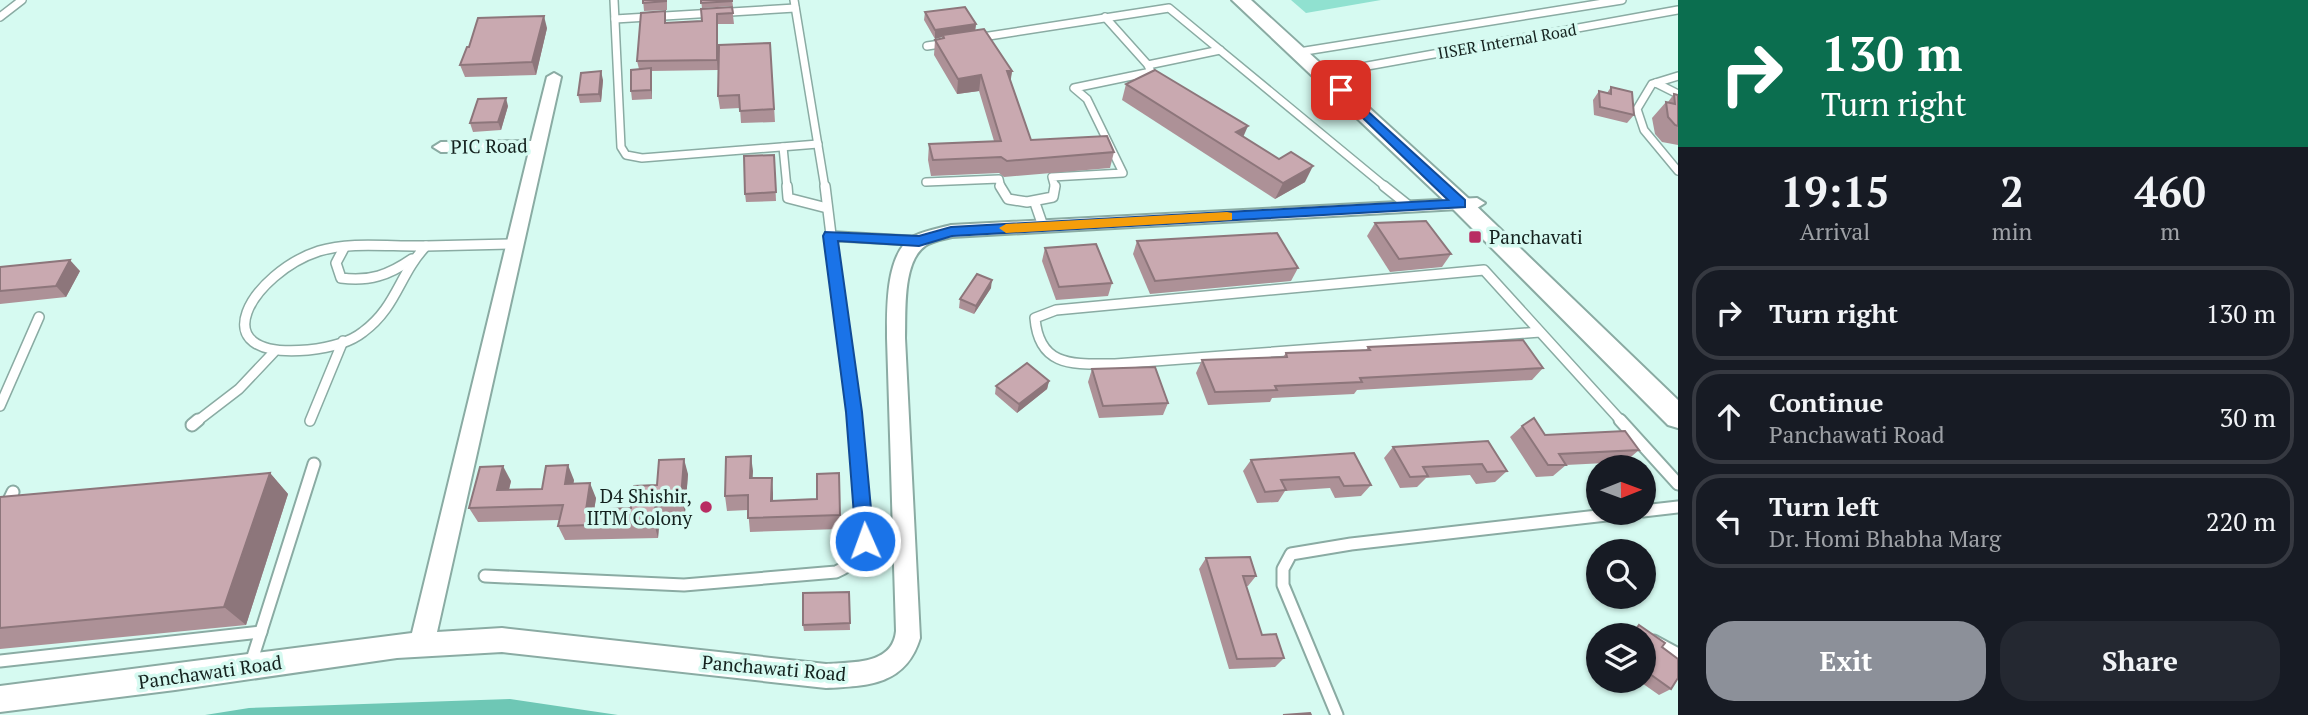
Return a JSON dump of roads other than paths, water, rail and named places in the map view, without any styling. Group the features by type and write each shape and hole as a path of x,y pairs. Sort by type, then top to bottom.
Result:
{"main road":[{"path":"1241,0 1330,73 1678,392"},
{"path":"1255,0 1305,51"},
{"path":"1469,203 1678,417"}],"street":[{"path":"422,644 554,77"},
{"name":"PIC Road","path":"441,147 538,146"},
{"path":"919,241 951,231 1469,203"},
{"name":"Panchawati Road","path":"0,699 422,644 502,640 826,676 862,674 891,665 907,643 908,613 896,338 897,290 906,256 919,241"}],"lane":[{"path":"0,17 22,0"},
{"path":"614,0 621,147 626,155 642,158 818,144"},
{"path":"1166,0 1169,8 1409,206"},
{"name":"IISER Internal Road","path":"1305,51 1622,0"},
{"path":"485,576 684,585 836,572 849,567 860,556 865,541 854,412 818,144 794,4 615,19"},
{"path":"968,40 1169,8"},
{"name":"IISER Internal Road","path":"1330,73 1678,10"},
{"path":"926,182 999,179 1004,195 1010,200 1035,203 1053,197 1056,190 1052,177 1122,173 1087,99 1074,88 1151,72 1148,65 1105,17"},
{"path":"927,46 955,42"},
{"path":"1148,65 1220,50"},
{"path":"1677,170 1644,130 1637,109 1652,84 1678,76"},
{"path":"1657,83 1678,94"},
{"path":"783,147 788,198 827,208"},
{"path":"1035,203 1043,226"},
{"path":"830,236 919,241"},
{"path":"414,258 396,298 361,335 293,354 265,352 247,337 243,321 248,304 266,279 287,264 323,250 515,244"},
{"path":"344,248 335,260 335,269 341,278 372,281 414,258 426,246"},
{"path":"1540,332 1115,364 1070,363 1054,358 1040,347 1035,331 1035,318 1056,310 1484,270 1678,484"},
{"path":"0,406 38,317"},
{"path":"310,421 343,341"},
{"path":"192,425 239,389 274,352"},
{"path":"250,667 314,464"},
{"path":"0,519 13,492"},
{"path":"1656,510 1678,507"},
{"path":"1337,715 1283,585 1283,569 1291,554 1351,544 1586,517"},
{"path":"0,661 261,632"},
{"path":"1656,642 1678,654"}],"place":[{"name":"Panchavati","path":"1475,237"},
{"name":"D4 Shishir, IITM Colony","path":"706,507"}]}
